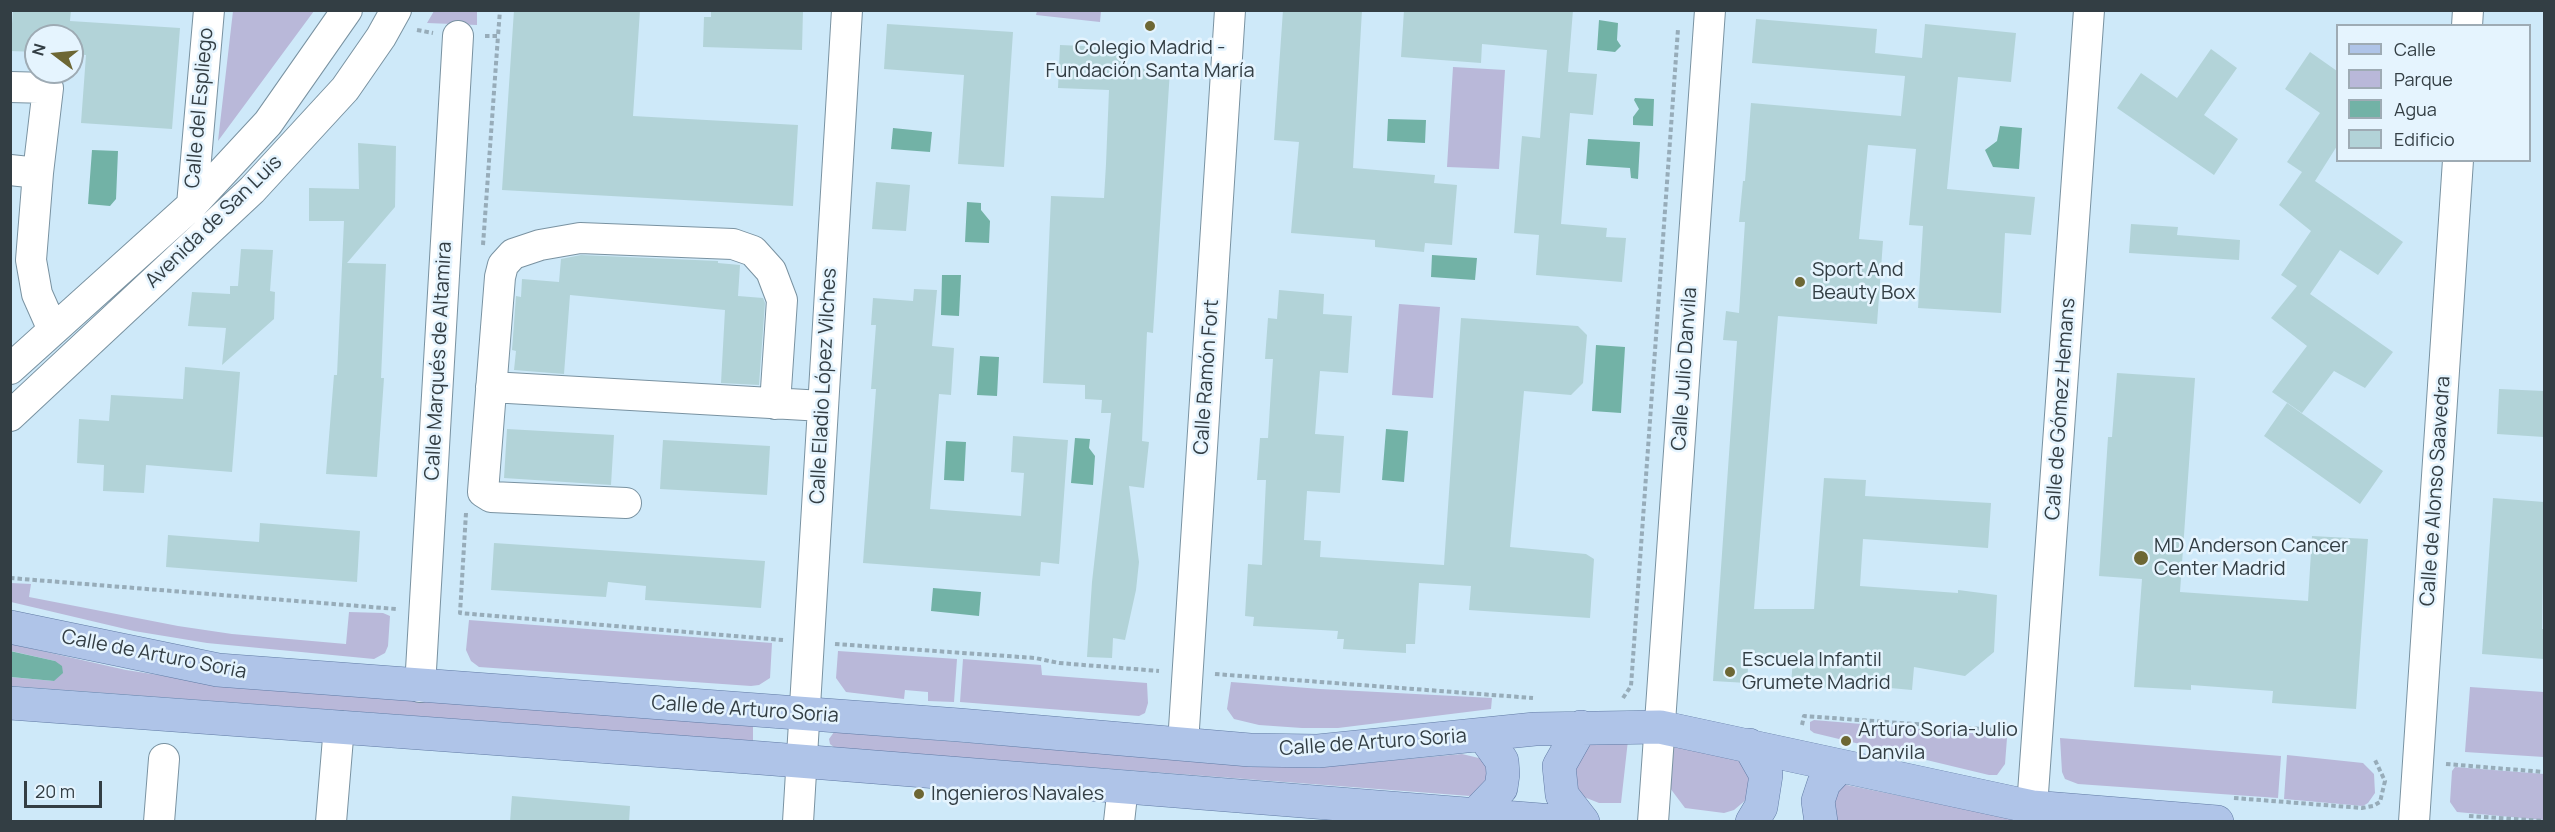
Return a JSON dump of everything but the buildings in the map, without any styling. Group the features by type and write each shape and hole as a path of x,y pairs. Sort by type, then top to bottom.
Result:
{"main road":[{"name":"Calle de Arturo Soria","path":"10,627 218,670 804,716 959,725 1250,750 1318,751 1484,736 1535,729 1660,727 2032,807 2217,822"},
{"path":"10,703 1123,786 1365,813 1566,822"},
{"path":"1581,727 1559,766 1562,795 1583,822"},
{"name":"Calle de Arturo Soria","path":"1474,818 1501,788 1503,774 1502,761 1484,736"},
{"path":"1749,745 1766,775 1761,807 1752,822"},
{"path":"1821,822 1818,801 1824,783 1839,767"}],"street":[{"name":"Calle del Espliego","path":"192,205 209,10"},
{"name":"Avenida de San Luis","path":"10,369 192,205 268,123 347,10"},
{"name":"Avenida de San Luis","path":"10,416 252,190 345,89 381,37 396,10"},
{"name":"Calle Eladio López Vilches","path":"798,822 847,10"},
{"name":"Calle Ramón Fort","path":"1184,744 1230,10"},
{"name":"Calle Julio Danvila","path":"1653,822 1710,10"},
{"name":"Calle de Gómez Hemans","path":"2032,807 2089,10"},
{"name":"Calle Marqués de Altamira","path":"420,687 458,36"},
{"path":"10,87 48,88 24,172 31,260 37,294 53,330"},
{"name":"Calle de Alonso Saavedra","path":"2414,822 2458,162"},
{"path":"626,503 491,496 483,492 500,277 503,265 513,254 540,245 580,238 733,244 753,250 771,271 782,300 775,404"},
{"path":"491,387 823,406"},
{"path":"331,822 339,726"},
{"path":"159,822 164,759"},
{"path":"1119,822 1123,786"}],"path":[{"path":"1631,686 1679,20"},
{"path":"10,578 396,609"},
{"path":"460,613 1035,658 1059,663 1536,698"},
{"path":"1802,725 1804,716 2012,731"},
{"path":"2445,764 2544,772"},
{"path":"2469,816 2544,821"}],"green space":[{"path":"1037,10 1101,11 1100,22 1036,15"},
{"path":"233,11 314,11 218,141"},
{"path":"434,11 477,11 477,25 427,23"},
{"path":"1453,67 1505,70 1499,169 1447,167"},
{"path":"1399,304 1440,307 1433,398 1392,395"},
{"path":"11,583 31,584 29,597 178,626 232,634 346,644 349,612 383,613 390,616 388,646 385,653 374,659 207,643 134,631 11,602"},
{"path":"469,620 772,643 770,678 759,685 751,686 479,667 471,661 466,650"},
{"path":"11,644 126,670 236,687 753,726 753,741 11,686 10,677 54,681 55,661 11,651"},
{"path":"838,651 957,659 954,702 928,701 928,692 905,690 904,699 846,692 836,678"},
{"path":"963,659 1041,665 1042,675 1147,683 1148,703 1145,713 1139,716 960,702"},
{"path":"1231,682 1492,698 1491,709 1338,728 1302,728 1259,725 1234,719 1227,709"},
{"path":"2470,687 2544,692 2544,757 2465,752"},
{"path":"1814,720 2005,736 2007,738 2005,764 1997,775 1989,775 1814,733 1810,730 1810,722"},
{"path":"834,732 1247,765 1331,766 1462,754 1483,759 1493,774 1477,796 1470,796 835,748 830,744 829,739"},
{"path":"2060,738 2281,756 2278,798 2078,784 2065,779 2062,772"},
{"path":"1628,740 1621,803 1599,803 1584,797 1577,789 1572,772 1581,751 1593,743"},
{"path":"1669,746 1740,760 1750,771 1747,799 1734,810 1724,813 1685,808 1670,788"},
{"path":"2287,755 2363,763 2374,774 2375,793 2363,806 2284,799"},
{"path":"2455,767 2544,774 2544,820 2457,812 2450,802 2452,771"},
{"path":"1842,784 1950,806 2074,821 1840,821 1837,820 1830,793"}],"water":[{"path":"1599,20 1618,23 1617,40 1621,46 1615,52 1597,50"},
{"path":"1635,98 1654,99 1653,126 1633,125 1633,117 1639,109"},
{"path":"1388,119 1426,120 1425,143 1387,141"},
{"path":"2000,126 2022,128 2019,169 1993,167 1985,150 1997,141"},
{"path":"893,128 932,132 930,152 891,149"},
{"path":"1588,139 1640,142 1638,179 1631,178 1630,168 1586,165"},
{"path":"92,150 118,151 116,199 110,206 88,204"},
{"path":"967,202 981,203 981,210 990,221 989,243 965,242"},
{"path":"1432,255 1477,258 1475,280 1431,277"},
{"path":"942,275 961,275 959,316 941,315"},
{"path":"1596,345 1625,347 1621,413 1592,411"},
{"path":"980,356 999,357 997,396 977,395"},
{"path":"1386,429 1408,431 1404,482 1382,480"},
{"path":"1075,438 1090,439 1089,448 1095,456 1093,485 1071,483"},
{"path":"946,441 966,442 964,481 944,480"},
{"path":"933,588 981,592 979,616 931,611"},
{"path":"10,651 55,661 62,666 63,673 54,681 11,677"}],"place":[{"name":"Colegio Madrid - Fundación Santa María","path":"1150,26"},
{"name":"Sport And Beauty Box","path":"1800,282"},
{"name":"MD Anderson Cancer Center Madrid","path":"2141,558"},
{"name":"Escuela Infantil Grumete Madrid","path":"1730,672"},
{"name":"Arturo Soria-Julio Danvila","path":"1846,741"},
{"name":"Ingenieros Navales","path":"919,794"}]}
